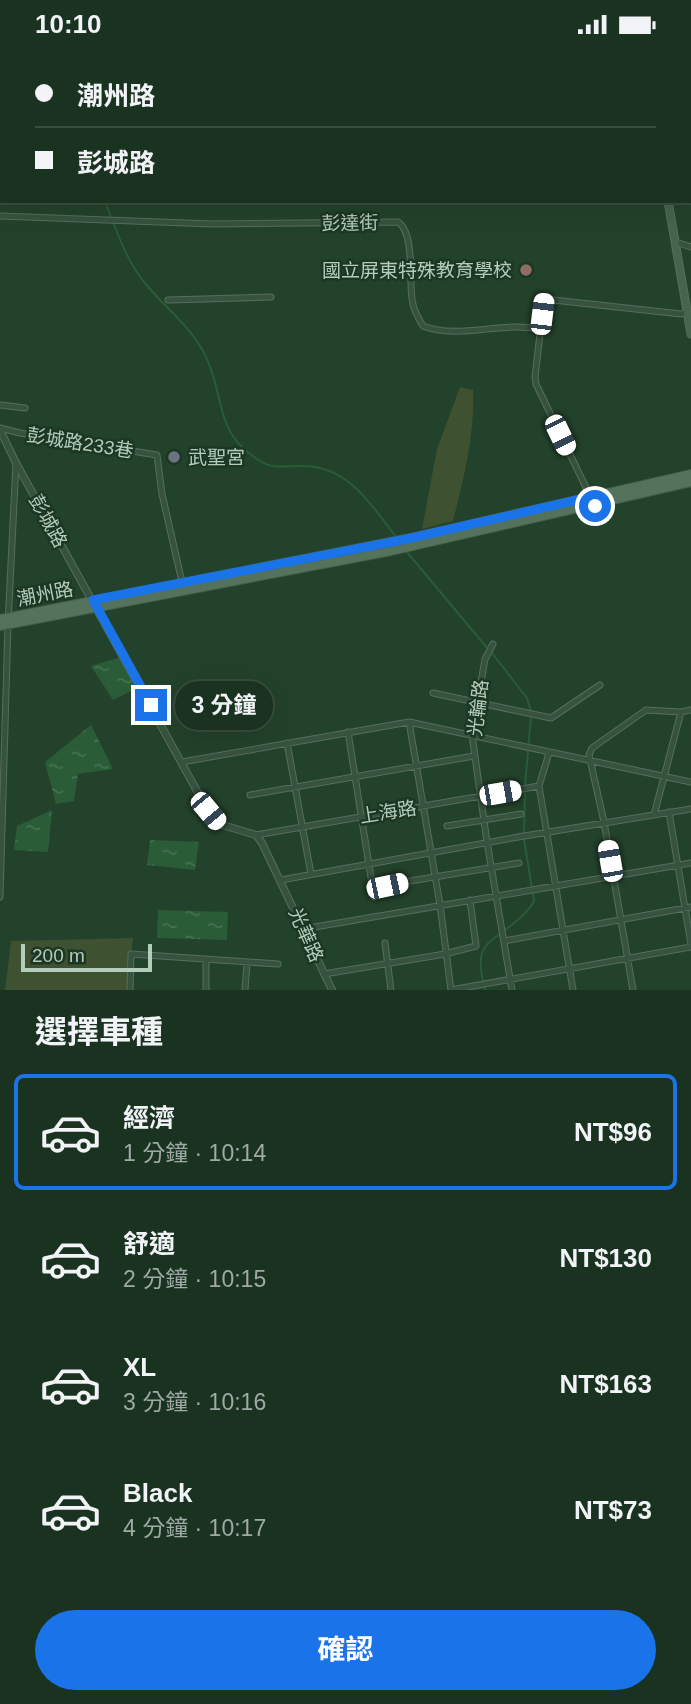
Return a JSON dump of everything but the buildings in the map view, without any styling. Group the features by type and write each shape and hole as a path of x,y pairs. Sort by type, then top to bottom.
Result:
{"main road":[{"path":"668,203 691,334"},
{"path":"408,543 691,474"},
{"path":"408,543 595,506 691,482"},
{"name":"潮州路","path":"4,622 182,582 384,543 408,543"},
{"name":"潮州路","path":"94,603 391,551 408,543"}],"street":[{"name":"彭達街","path":"0,216 212,224 398,222 405,229 411,264 412,299 417,317 423,326 443,331 476,331 520,326 540,329"},
{"path":"676,242 691,247"},
{"path":"168,300 271,297"},
{"path":"595,506 534,377 544,299 681,314 687,312"},
{"path":"0,405 25,408"},
{"name":"彭城路","path":"0,429 16,463 208,811 219,824 256,835"},
{"name":"彭城路233巷","path":"0,429 157,455 162,494 182,582"},
{"path":"0,897 4,622 16,463"},
{"name":"光輪路","path":"492,646 486,657 472,735 504,940"},
{"path":"433,693 553,717 600,685"},
{"path":"632,990 604,822 589,755 592,748 646,710 681,712 691,709"},
{"path":"654,815 681,712"},
{"path":"182,762 409,722 691,782"},
{"path":"409,722 436,877 451,990 691,945 688,908 677,866 669,813"},
{"path":"348,732 374,897"},
{"path":"288,743 311,874"},
{"path":"549,753 538,786 573,990"},
{"path":"250,795 474,756"},
{"name":"上海路","path":"256,835 538,786"},
{"path":"256,835 281,880 527,835 691,809"},
{"path":"447,826 521,814"},
{"path":"410,881 519,863"},
{"path":"303,929 691,863"},
{"name":"光華路","path":"281,880 332,990"},
{"path":"373,889 401,883"},
{"path":"324,974 445,954 477,946 470,900"},
{"path":"512,990 504,940 688,908"},
{"path":"385,943 391,990"},
{"path":"130,990 131,954 278,964"},
{"path":"206,959 206,990"},
{"path":"245,990 247,963"}],"shaded area":[{"path":"460,387 473,390 473,407 468,456 453,521 422,529 437,449"},
{"path":"133,938 128,990 5,990 11,941"}],"water":[{"path":"124,656 141,686 113,700 91,666"},
{"path":"91,725 113,769 78,774 74,801 56,804 45,762"},
{"path":"52,810 48,852 14,850 17,826"},
{"path":"150,840 199,842 195,870 147,865"},
{"path":"158,910 228,912 227,940 157,938"}],"waterway":[{"path":"106,203 111,217"},
{"path":"113,222 126,254 140,276 200,346 212,372 223,415 235,440 246,451 267,464 277,467 319,468 346,480 368,501 397,538"},
{"path":"406,551 488,649"},
{"path":"492,653 527,698 531,711"},
{"path":"525,785 531,717"},
{"path":"524,834 525,790"},
{"path":"485,990 482,953 486,946 526,912 534,901 524,839"}],"place":[{"name":"國立屏東特殊教育學校","path":"526,270"},
{"name":"武聖宮","path":"174,457"}],"route":[{"path":"151,705 93,600 407,539 590,497 595,506"}]}
